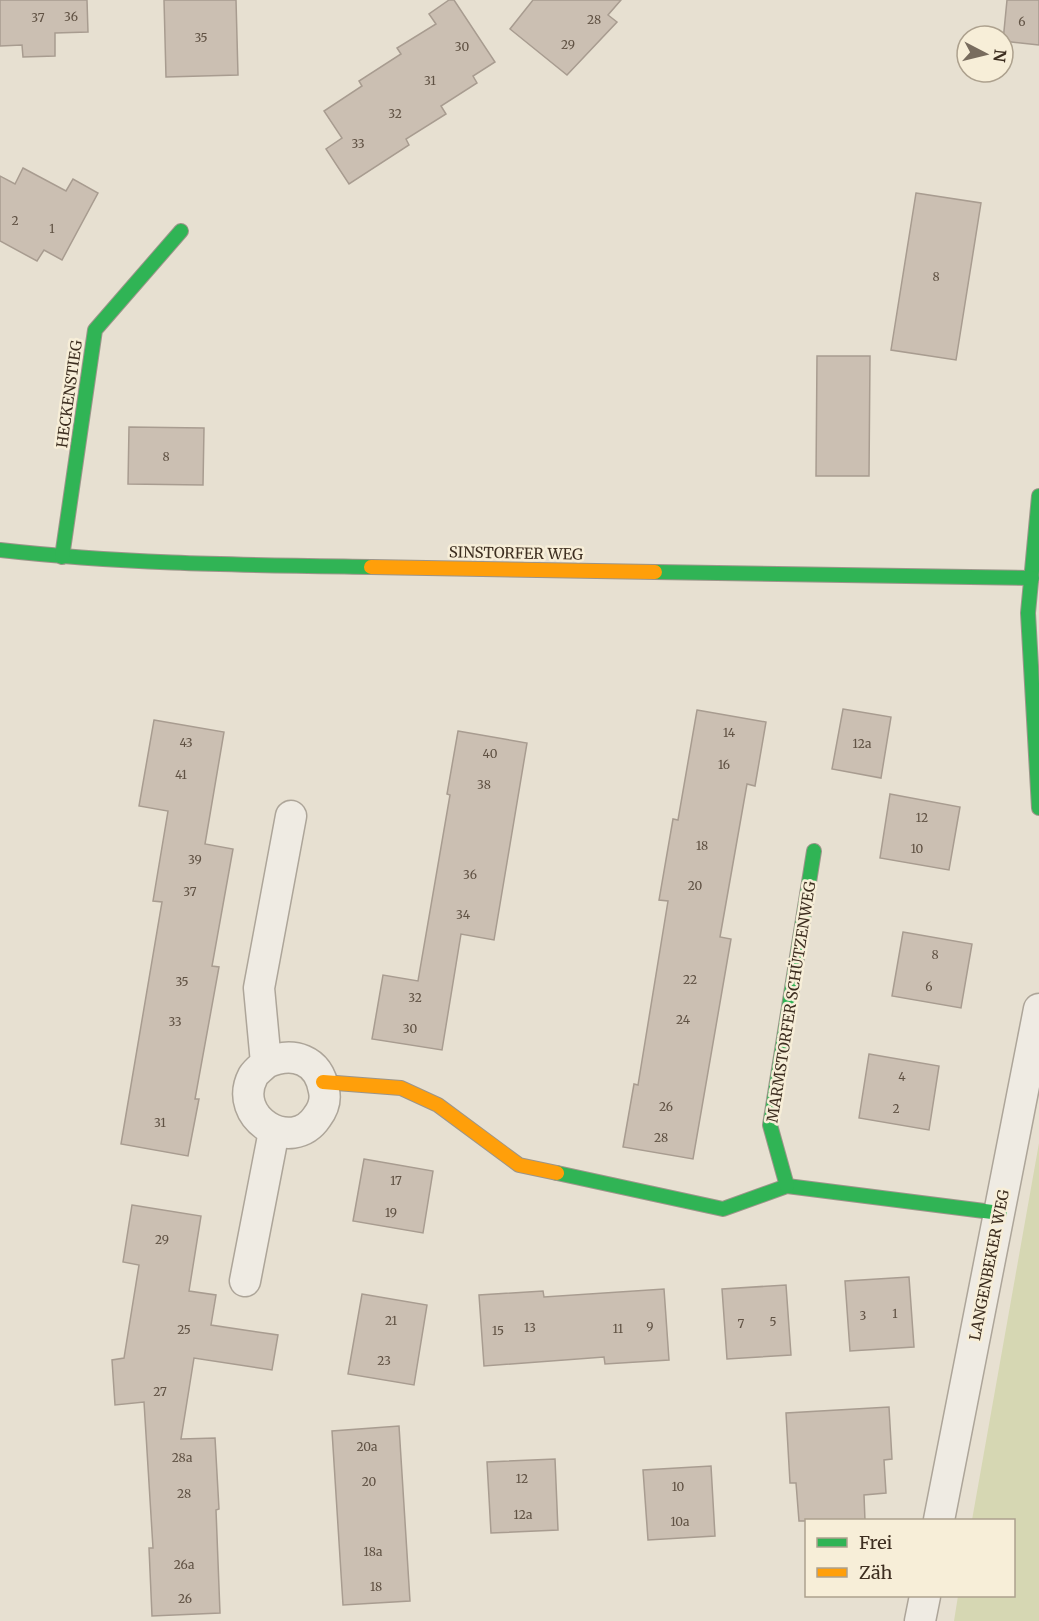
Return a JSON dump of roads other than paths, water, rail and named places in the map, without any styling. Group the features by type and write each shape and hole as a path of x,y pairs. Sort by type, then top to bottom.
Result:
{"street":[{"name":"HECKENSTIEG","path":"62,557 95,330 181,231"},
{"path":"1039,496 1029,613 1039,808"},
{"name":"SINSTORFER WEG","path":"0,550 62,557 216,565 1032,578"},
{"path":"266,1063 259,988 291,816"},
{"name":"MARMSTORFER SCHÜTZENWEG","path":"787,1186 770,1125 814,851"},
{"name":"LANGENBEKER WEG","path":"939,1519 1039,1010"},
{"path":"292,1056 305,1061 316,1070 323,1082 325,1096 322,1110 314,1122 302,1130 288,1133 274,1131 260,1122 250,1108 248,1091 254,1075 266,1063 278,1057 292,1056"},
{"path":"323,1082 401,1088 438,1105 519,1165 723,1209 787,1186 1000,1213"},
{"path":"245,1281 274,1131"},
{"path":"920,1621 925,1597"}]}
